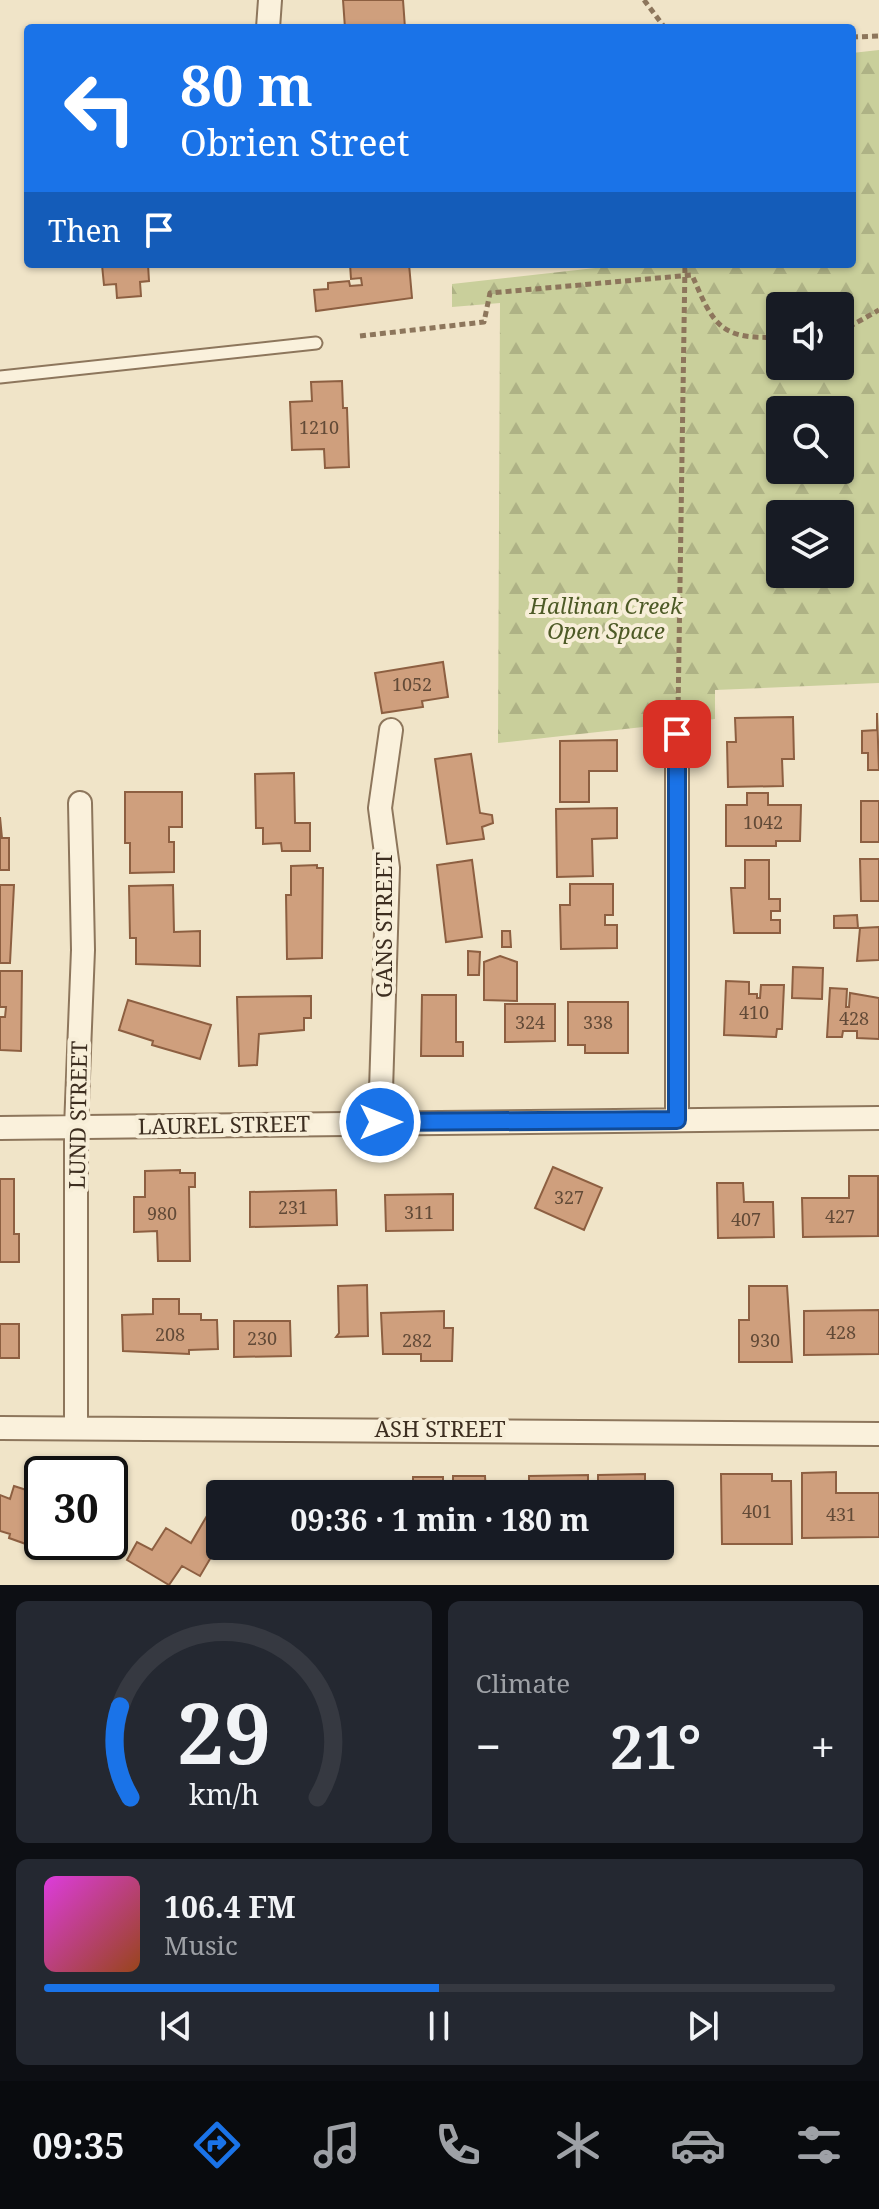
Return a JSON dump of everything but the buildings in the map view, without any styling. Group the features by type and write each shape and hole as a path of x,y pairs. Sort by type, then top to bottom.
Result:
{"street":[{"path":"268,24 270,0"},
{"name":"GANS STREET","path":"380,1122 388,868 380,808 391,730"},
{"path":"677,734 677,1120"},
{"name":"LUND STREET","path":"76,1427 76,1128 83,950 80,803"},
{"name":"LAUREL STREET","path":"0,1128 879,1118"},
{"name":"ASH STREET","path":"0,1428 879,1434"}],"lane":[{"path":"0,377 316,343"}],"path":[{"path":"644,0 662,24"},
{"path":"856,37 879,36"},
{"path":"677,734 685,268"},
{"path":"360,336 484,322 490,293 692,275 711,320 745,339 766,338"},
{"path":"854,324 879,310"}],"green space":[{"name":"Hallinan Creek Open Space","path":"879,50 879,683 715,690 715,719 498,743 500,303 452,307 452,284 595,268 856,268 856,53"}],"route":[{"path":"380,1122 677,1120 677,734"}]}
